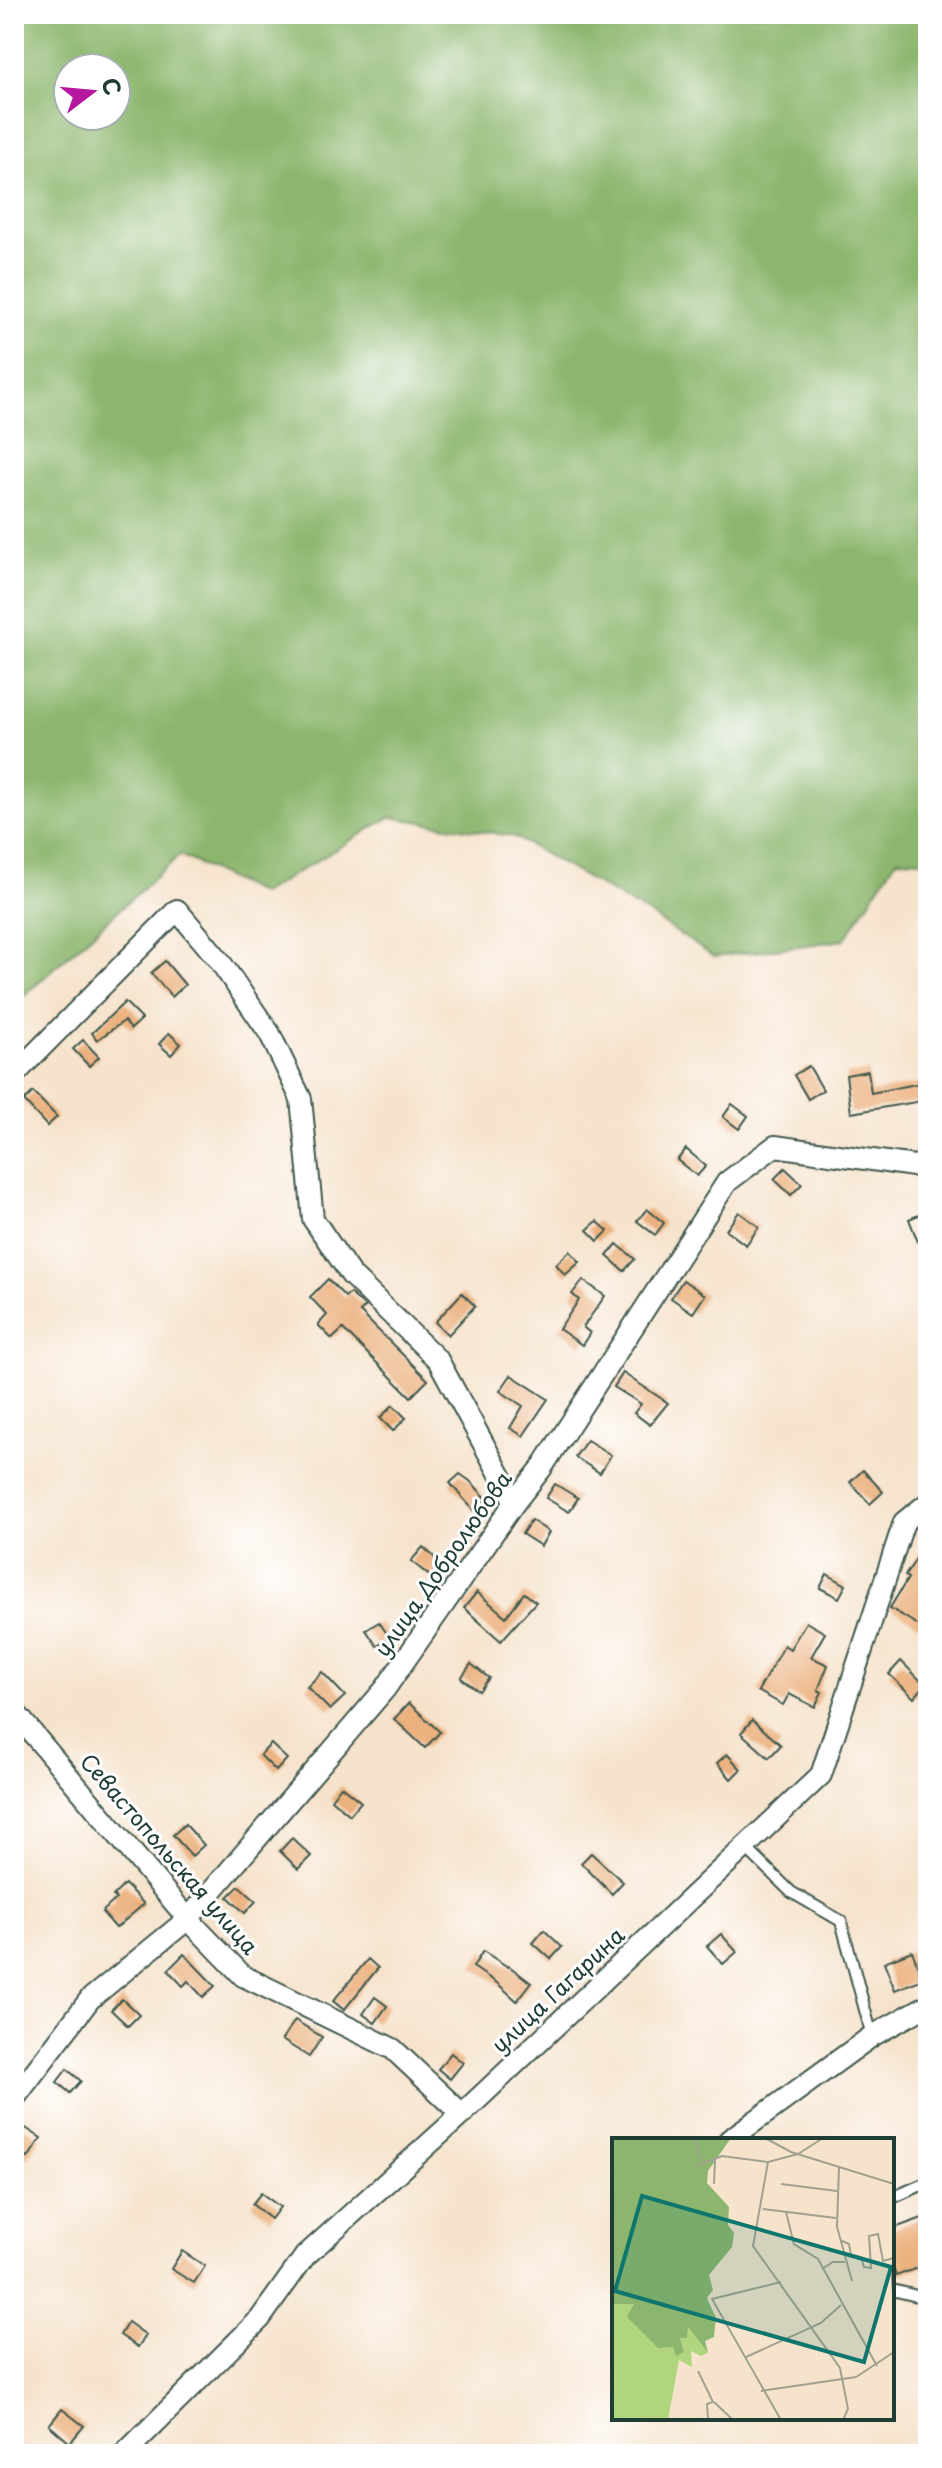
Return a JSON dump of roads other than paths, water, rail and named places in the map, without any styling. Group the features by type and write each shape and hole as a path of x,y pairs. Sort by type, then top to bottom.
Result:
{"street":[{"path":"14,1075 177,910 219,960 270,1034 301,1099 313,1219 351,1275 438,1360 515,1502"},
{"name":"улица Добролюбова","path":"14,2099 90,1999 188,1919 385,1689 541,1469 727,1182 775,1146 914,1166 928,1164"},
{"name":"улица Гагарина","path":"124,2454 260,2319 305,2256 462,2114 821,1775 904,1522 928,1503"},
{"name":"Севастопольская улица","path":"14,1711 188,1919 243,1976 393,2049 462,2114"},
{"path":"732,2138 872,2036 928,2005"}],"lane":[{"path":"744,1846 791,1892 841,1921 872,2036"},
{"path":"894,2197 928,2182"},
{"path":"894,2290 917,2296 928,2295"}]}
